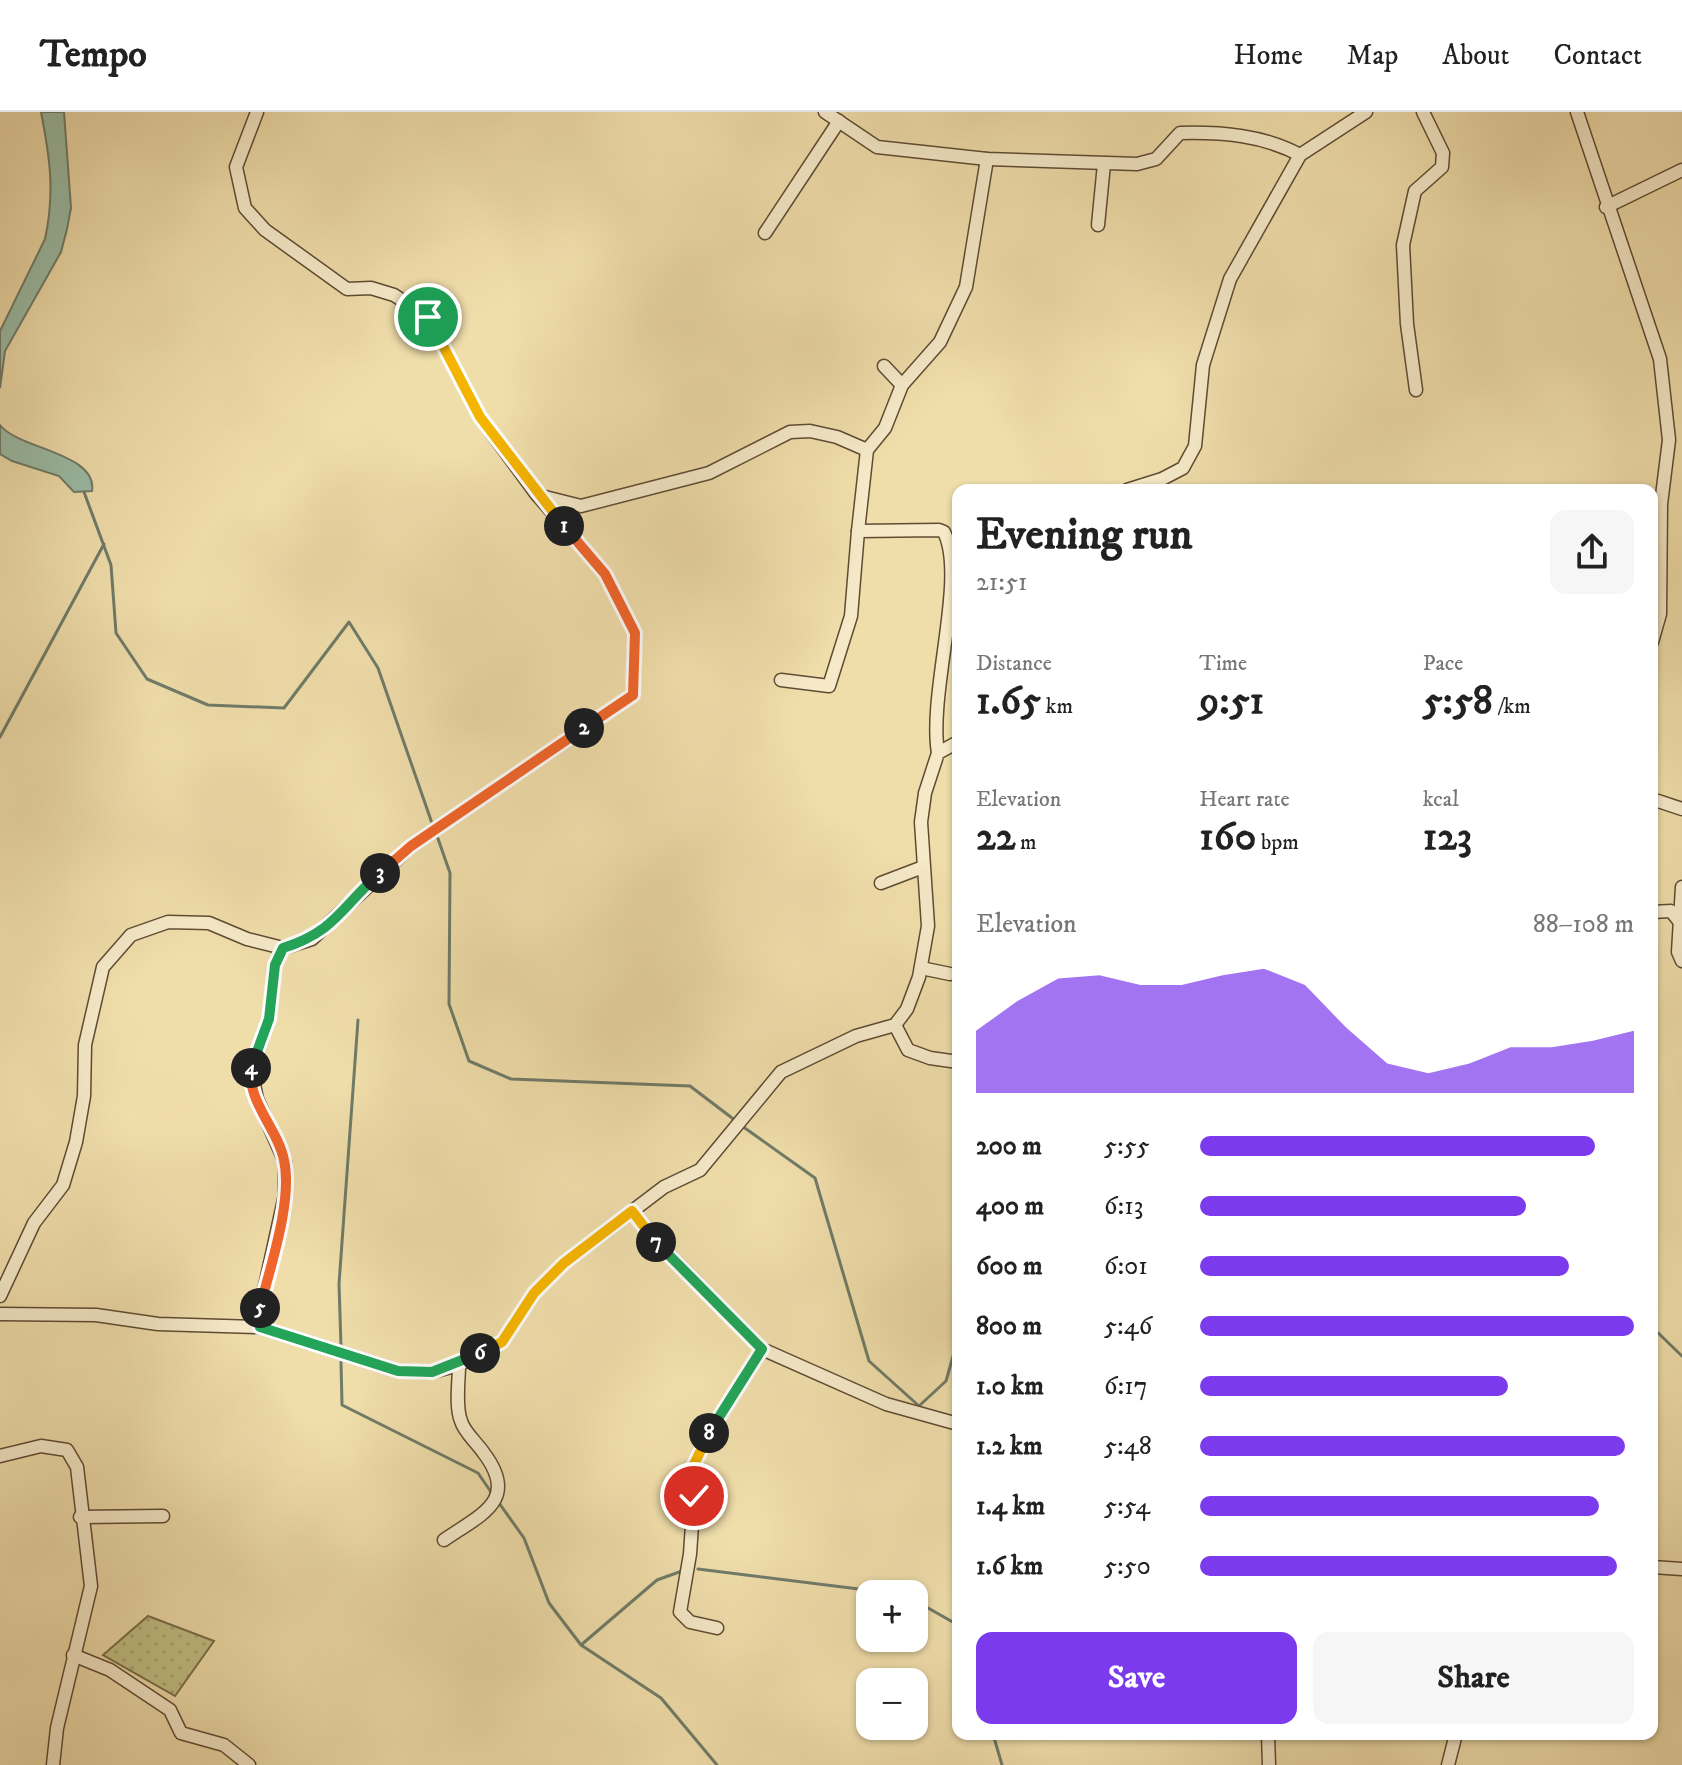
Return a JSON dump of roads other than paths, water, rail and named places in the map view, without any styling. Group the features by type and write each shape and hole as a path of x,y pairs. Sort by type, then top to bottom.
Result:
{"street":[{"path":"0,1296 34,1223 63,1185 76,1142 84,1096 85,1045 103,967 131,935 168,922 209,923 247,939 283,948 312,939 411,846 633,695 635,633 605,574 537,495 480,417 428,317 394,295 371,288 347,289 265,230 245,208 236,167 257,112"},
{"path":"825,112 877,147 987,159 1137,164 1156,159 1180,133 1235,135 1280,144 1300,155"},
{"path":"1144,484 1183,468 1195,446 1203,365 1230,279 1300,155 1366,112"},
{"path":"1416,390 1407,324 1403,245 1415,191 1442,167 1443,153 1423,112"},
{"path":"1577,112 1606,207 1660,359 1669,440 1661,504 1658,621"},
{"path":"765,233 839,121"},
{"path":"781,680 829,686 851,616 867,450 885,428 902,385 940,342 966,287 987,159"},
{"path":"1098,225 1104,164"},
{"path":"1606,207 1682,170"},
{"path":"884,366 902,385"},
{"path":"537,495 581,506 709,473 790,432 810,431 837,437 867,450"},
{"path":"559,502 560,522"},
{"path":"0,1314 96,1315 158,1324 260,1327 398,1371 432,1372 459,1365 502,1342 544,1283 564,1263 664,1187 700,1170 781,1072 856,1036 895,1025 907,1009 921,968 928,926 921,822 925,793 938,753 935,715 951,574 952,535 939,530 858,531"},
{"path":"938,753 952,745"},
{"path":"1658,801 1682,809"},
{"path":"881,883 923,867"},
{"path":"1682,887 1678,952 1682,961"},
{"path":"1658,912 1671,911 1679,921"},
{"path":"260,1327 260,1309 285,1195 285,1162 257,1099 251,1070 269,1019 275,965 283,948"},
{"path":"921,968 950,974"},
{"path":"895,1025 908,1050 952,1061"},
{"path":"632,1211 655,1240 762,1349 886,1404 952,1422"},
{"path":"717,1628 690,1622 680,1612 690,1554 694,1496 689,1475 706,1438 762,1349"},
{"path":"444,1540 480,1515 500,1493 501,1485 495,1467 461,1422 459,1365"},
{"path":"0,1456 41,1446 67,1450 77,1467 80,1517 91,1586 73,1655 53,1765"},
{"path":"80,1517 163,1516"},
{"path":"1658,1567 1682,1569"},
{"path":"73,1655 110,1670 170,1710 181,1733 224,1745 249,1765"},
{"path":"1268,1740 1269,1765"},
{"path":"1448,1765 1454,1740"}],"waterway":[{"path":"84,492 111,565 116,633 147,679 208,705 284,708 349,622 378,668 433,826"},
{"path":"0,737 104,544"},
{"path":"436,833 450,873 449,1004 469,1061 511,1079 690,1086 736,1121"},
{"path":"341,1346 339,1284 358,1020"},
{"path":"742,1126 815,1178 869,1361 919,1406 946,1381 952,1360"},
{"path":"1658,1333 1682,1356"},
{"path":"341,1362 342,1405 478,1473 491,1492"},
{"path":"499,1503 524,1538 549,1603 581,1645 657,1580 682,1571"},
{"path":"698,1569 856,1589"},
{"path":"928,1608 952,1622"},
{"path":"581,1645 661,1698 717,1765"},
{"path":"995,1740 1002,1765"}]}
